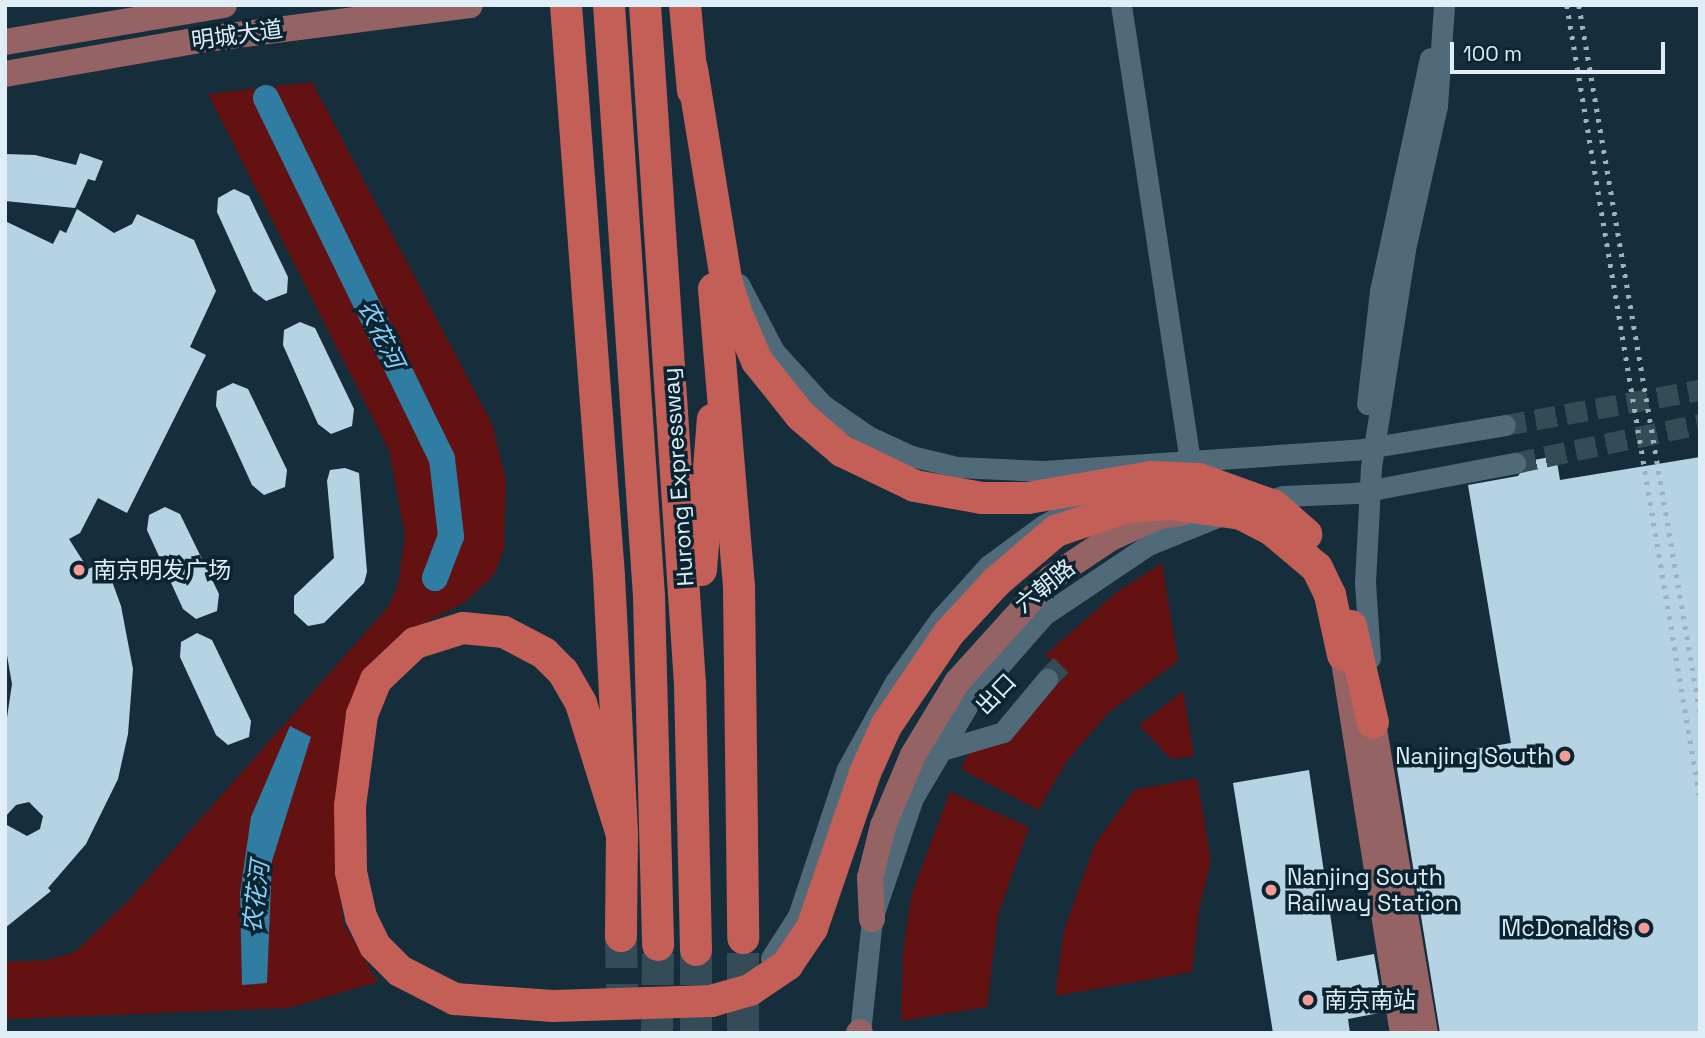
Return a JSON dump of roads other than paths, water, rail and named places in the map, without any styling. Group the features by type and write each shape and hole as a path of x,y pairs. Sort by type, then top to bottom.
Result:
{"highway":[{"path":"566,5 607,548 622,835 621,936"},
{"name":"Hurong Expressway","path":"609,5 615,62 649,597 657,945"},
{"name":"Hurong Expressway","path":"645,5 651,62 690,685 696,950"},
{"path":"685,5 721,345 739,587 743,938"},
{"path":"691,63 727,284 757,360 801,416 842,451 915,486 982,498 1028,498 1151,477 1199,479 1274,506 1317,544 1341,590 1373,723"},
{"path":"690,685 721,345"},
{"path":"622,835 581,703 563,671 544,653 504,632 463,628 415,643 376,680 362,715 350,806 351,872 361,916 376,946 400,971 455,999 553,1006 711,1001 750,990 787,965 812,928 864,773 886,726 949,633 996,582 1056,531 1126,507 1214,508 1241,514 1304,549 1341,590 1343,656"},
{"path":"1272,530 1317,568 1331,595 1343,656"}],"main road":[{"name":"明城大道","path":"5,42 224,5"},
{"name":"明城大道","path":"5,74 206,39 470,5"},
{"path":"872,919 870,878 883,826 913,755 957,682 1051,578 1111,538 1159,516 1214,508"},
{"path":"1343,656 1403,1033"},
{"path":"1373,723 1425,1033"}],"street":[{"path":"1121,5 1190,458"},
{"path":"1373,723 1365,582 1371,467 1405,249 1437,106 1444,5"},
{"path":"1356,493 1380,291 1444,5"},
{"path":"715,216 734,274 774,351 823,405 868,436 911,456 1000,472 1362,449 1506,425"},
{"name":"六朝路","path":"860,1032 872,919 913,798 974,695 1044,615 1148,545 1192,524 1283,496 1356,493 1515,463"},
{"path":"645,1003 705,995 737,985 761,971 782,946 798,916 847,769 903,672 940,619 989,565 1083,503 1171,496 1283,496"},
{"name":"出口","path":"939,751 1003,732 1047,679"}],"water":[{"path":"290,726 311,737 272,861 267,983 242,985 240,893 251,817"}],"waterway":[{"name":"农花河","path":"266,98 442,459 451,536 435,578"}],"tunnel":[{"path":"1505,425 1700,390"},
{"path":"1515,463 1700,424"},
{"path":"1047,679 1061,665"},
{"path":"621,936 623,1033"},
{"path":"743,938 743,1033"},
{"path":"657,1033 658,945"},
{"path":"696,950 696,1033"}],"railway":[{"path":"1567,5 1700,799"},
{"path":"1579,5 1700,712"}],"place":[{"name":"南京明发广场","path":"79,570"},
{"name":"Nanjing South","path":"1565,756"},
{"name":"Nanjing South Railway Station","path":"1271,890"},
{"name":"McDonald's","path":"1644,928"},
{"name":"南京南站","path":"1308,1000"}]}
